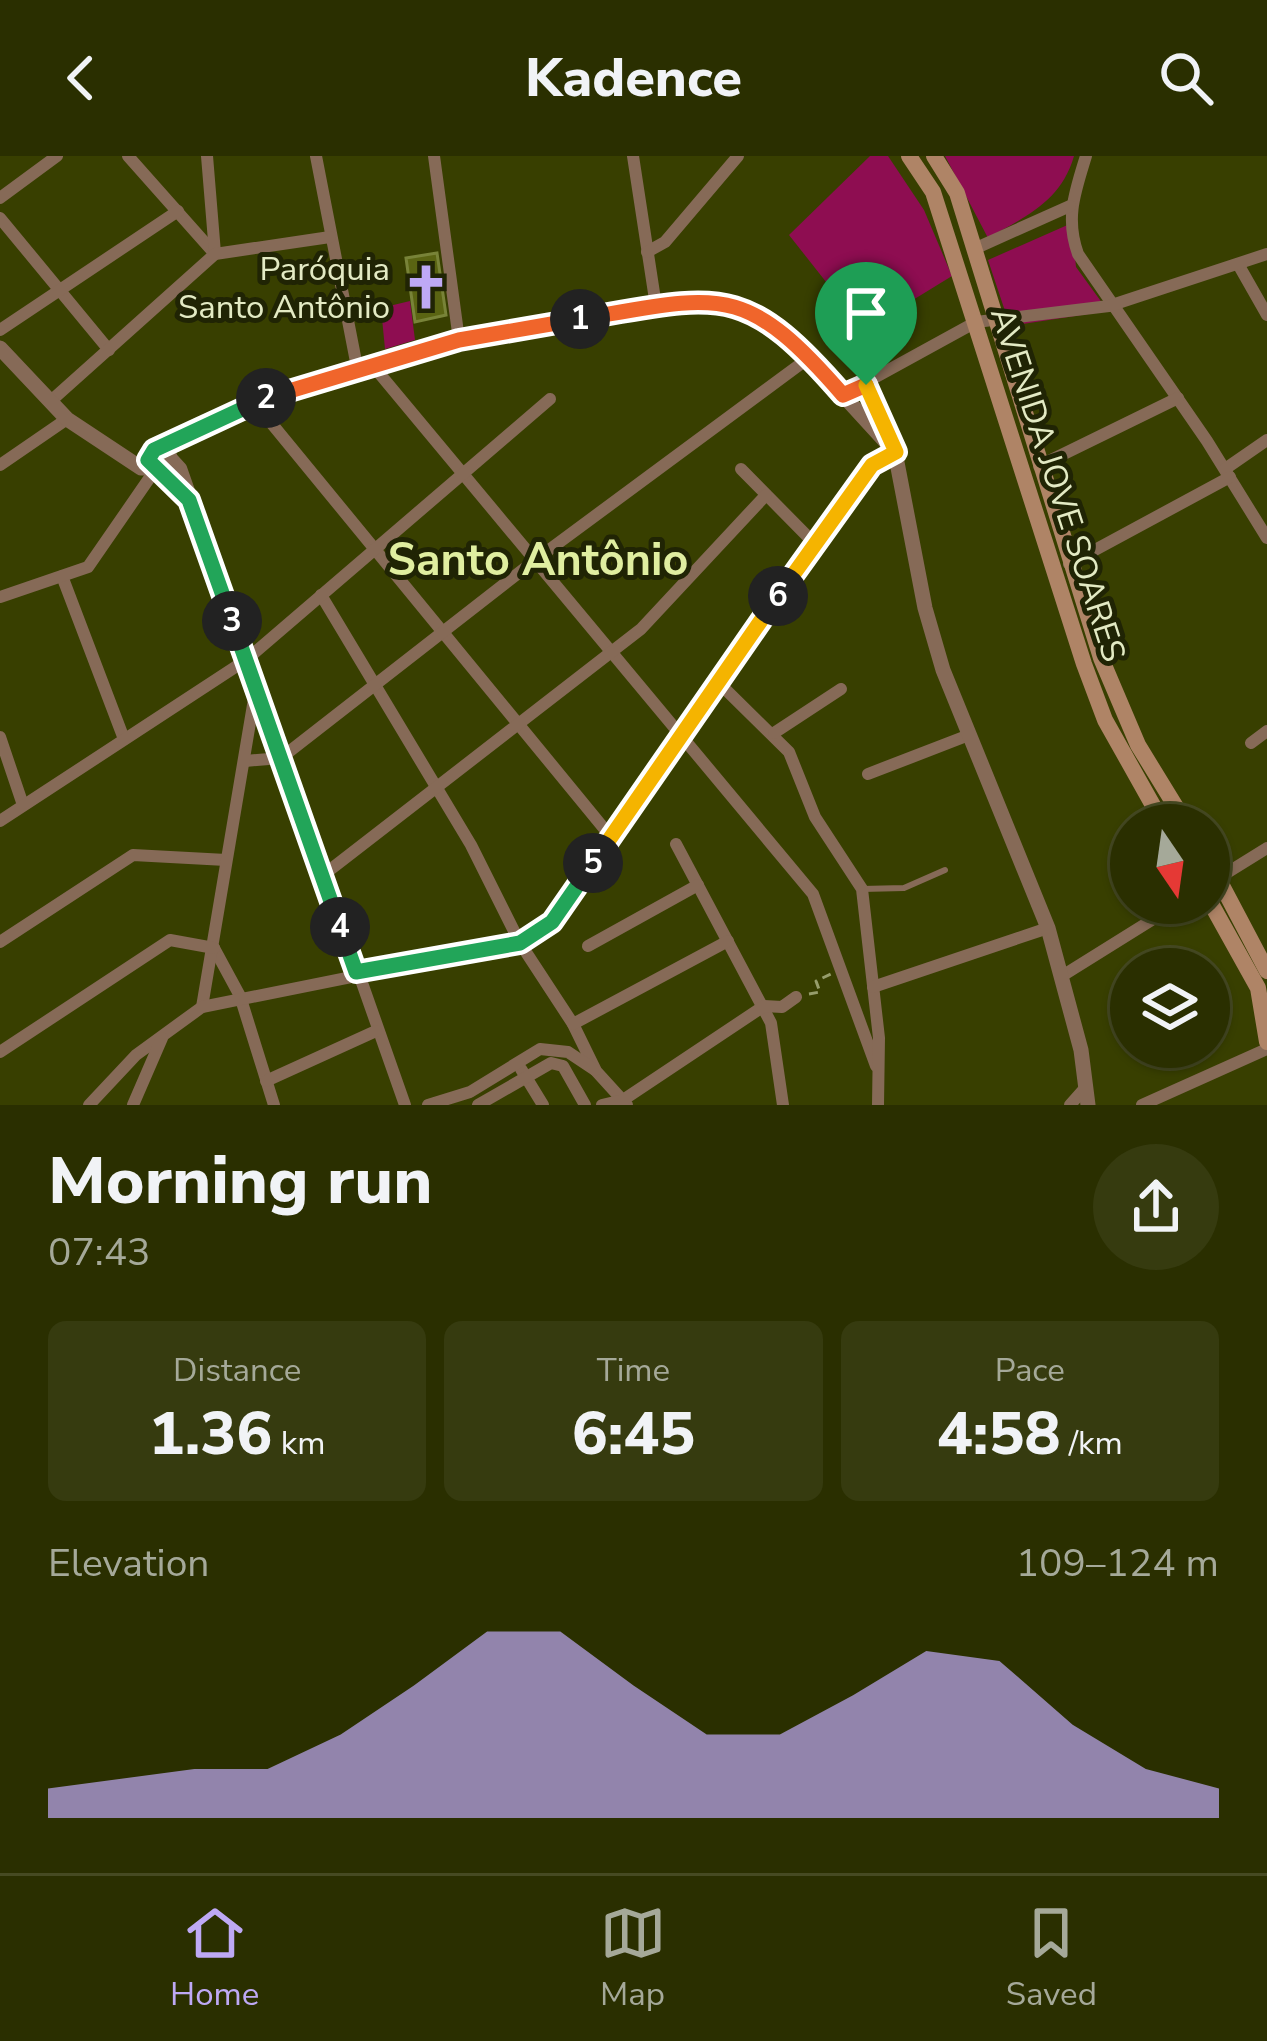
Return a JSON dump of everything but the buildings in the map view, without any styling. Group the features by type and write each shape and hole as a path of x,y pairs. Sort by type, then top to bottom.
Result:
{"main road":[{"name":"AVENIDA JOVE SOARES","path":"908,156 933,192 1105,720 1152,804"},
{"name":"AVENIDA JOVE SOARES","path":"934,156 957,194 1069,564 1121,710 1175,804"},
{"path":"1230,905 1267,970"},
{"path":"1222,924 1258,988 1267,1046"}],"street":[{"path":"0,198 57,156"},
{"path":"128,156 215,254"},
{"path":"208,156 215,254"},
{"path":"316,156 330,238 366,370 462,472 813,894 837,971 876,1066"},
{"path":"434,156 459,340"},
{"path":"633,156 656,306"},
{"path":"647,252 664,242 737,156"},
{"path":"1086,156 1070,206 1070,230 1078,254 1267,538"},
{"path":"974,249 1070,206"},
{"path":"0,331 178,211"},
{"path":"0,218 109,350"},
{"path":"53,399 215,254 330,238"},
{"path":"843,395 976,322 1109,306 1267,254"},
{"path":"1238,264 1267,315"},
{"path":"0,348 67,418 141,468 254,402 459,340 656,306 696,301 737,305 788,334 896,452"},
{"path":"245,761 281,758 534,561 810,357"},
{"path":"866,385 896,452 925,608 969,735 1048,928 1088,1105"},
{"path":"1040,466 1178,398"},
{"path":"0,821 246,660 550,400"},
{"path":"254,402 611,837"},
{"path":"0,465 67,418"},
{"path":"1069,564 1228,473 1267,440"},
{"path":"88,1105 136,1055 202,1007 356,972 520,943 552,922 684,739 814,542 872,465 896,452"},
{"path":"158,461 189,500 405,1105"},
{"path":"0,597 88,567 158,461"},
{"path":"741,470 814,542"},
{"path":"322,876 640,629 766,495"},
{"path":"62,576 124,739"},
{"path":"321,596 437,788 596,1071 625,1102"},
{"path":"720,684 774,733 806,784 815,818 862,889 873,987 878,1105"},
{"path":"202,1007 256,686"},
{"path":"774,733 841,688"},
{"path":"1251,743 1267,731"},
{"path":"868,774 969,735"},
{"path":"0,737 23,805"},
{"path":"676,844 771,1023 783,1105"},
{"path":"1230,865 1267,848"},
{"path":"0,942 133,855 226,860"},
{"path":"588,946 698,885"},
{"path":"1062,976 1145,924"},
{"path":"873,987 1048,928"},
{"path":"0,1052 170,940 214,948"},
{"path":"573,1024 728,941"},
{"path":"214,948 240,996 266,1096 376,1031"},
{"path":"606,1104 625,1102 764,1006 782,1007 796,997"},
{"path":"133,1105 163,1037"},
{"path":"1142,1105 1267,1046"},
{"path":"475,1100 518,1063 551,1048 596,1071"},
{"path":"518,1063 543,1105"},
{"path":"428,1105 475,1100 551,1064 563,1066 585,1105"},
{"path":"1070,1105 1086,1087"},
{"path":"502,1090 510,1105"}],"lane":[{"path":"862,889 904,888 945,870"}],"path":[{"path":"796,997 820,992 816,981 837,971"}],"shaded area":[{"path":"870,156 888,156 924,210 952,276 864,330 789,235"},
{"path":"945,156 1074,156 1051,196 988,238"},
{"path":"1072,223 1076,267 1108,311 1010,326 988,260"},
{"path":"410,301 415,340 385,349 381,308"}],"place":[{"name":"Paróquia Santo Antônio","path":"426,287"}],"district":[{"name":"Santo Antônio","path":"538,559"}],"route":[{"path":"696,301 737,305 763,318 788,334 843,395 866,385 896,452 872,465 814,542 684,739 552,922 520,943 356,972 189,500 152,468 151,452 254,402 459,340 696,301"}]}
